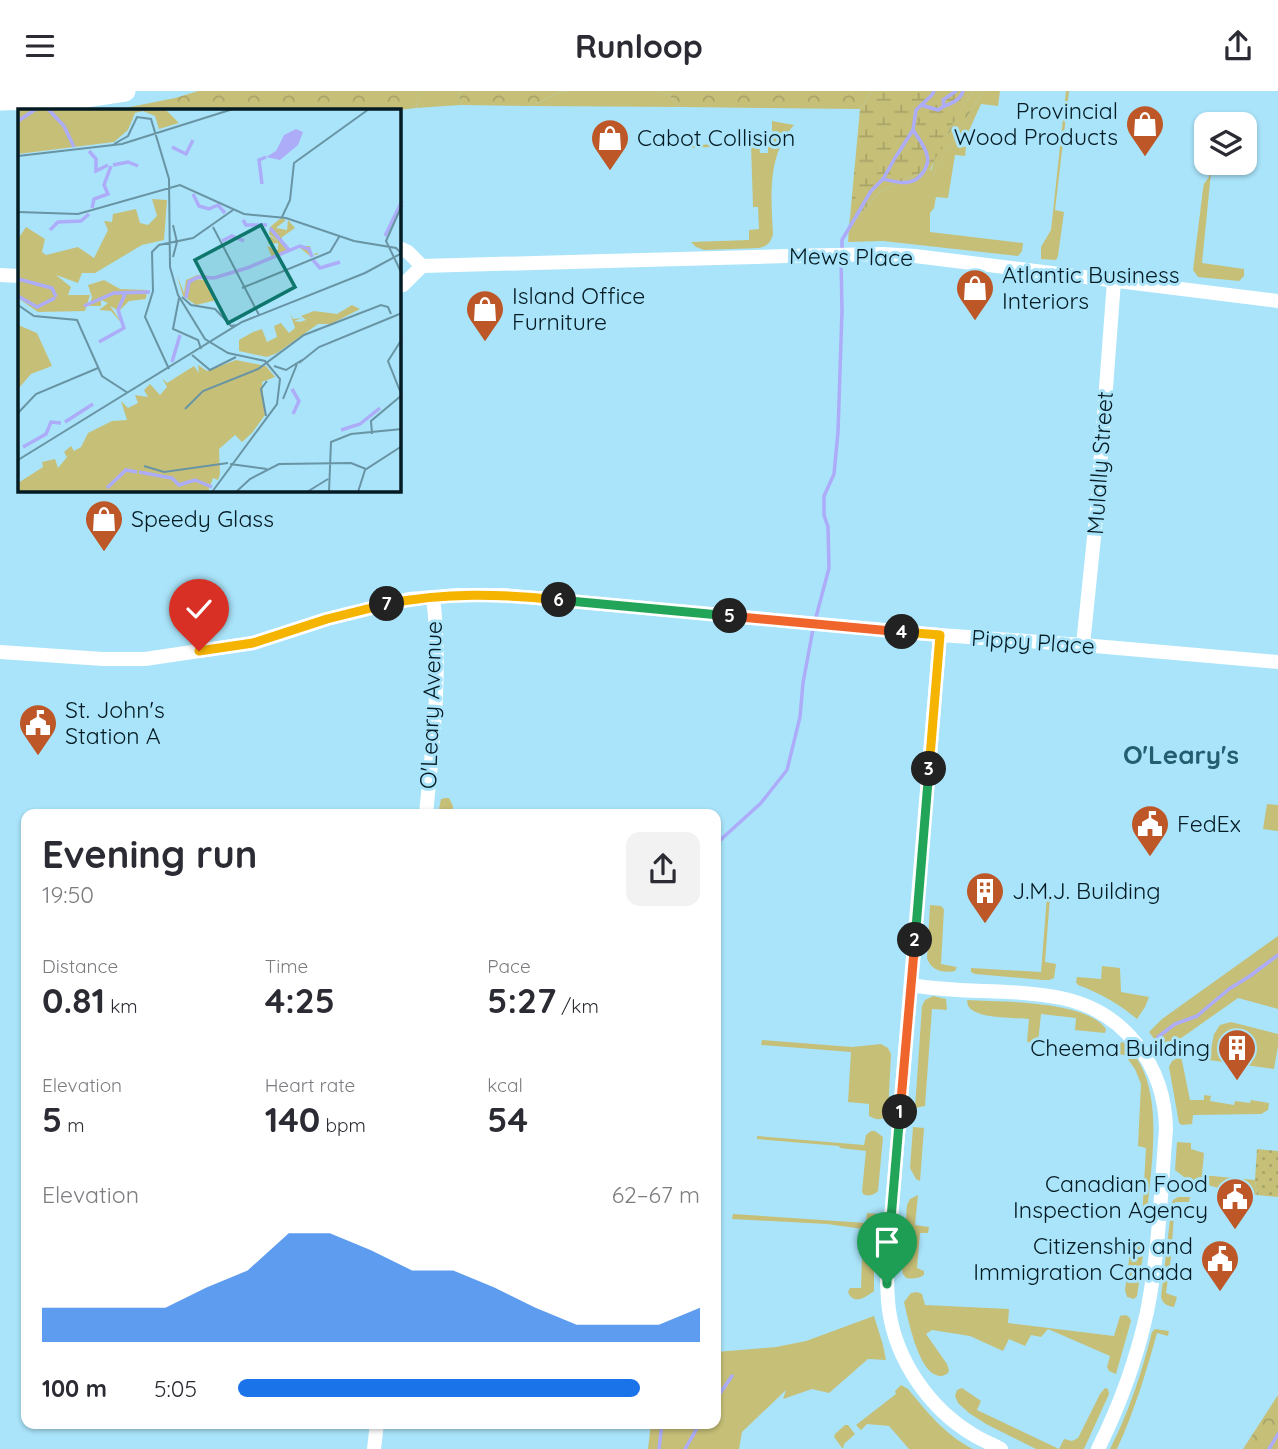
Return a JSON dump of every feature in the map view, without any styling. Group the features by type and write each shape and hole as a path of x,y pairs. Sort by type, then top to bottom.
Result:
{"highway":[{"path":"0,100 79,98 125,91"}],"street":[{"path":"401,249 422,266 401,286"},
{"name":"Mews Place","path":"422,266 883,254 1278,301"},
{"path":"0,275 18,276"},
{"name":"Mulally Street","path":"1083,645 1097,508 1114,281"},
{"name":"Pippy Place","path":"0,652 145,659 253,643 355,612 409,599 503,594 940,635 1278,662"},
{"name":"O'Leary Avenue","path":"426,809 437,686 438,637 433,597"},
{"path":"940,635 887,1266 889,1311 901,1350 920,1384 951,1418 971,1434 1001,1449"},
{"path":"911,985 1044,996 1077,1002 1108,1018 1136,1042 1162,1091 1166,1129 1155,1259 1147,1313 1119,1403 1098,1449"},
{"path":"374,1449 376,1429"}],"green space":[{"path":"198,91 419,91 416,108 401,110 125,108"},
{"path":"419,91 458,91 461,105 416,108"},
{"path":"458,91 568,91 531,106 461,105"},
{"path":"568,91 658,91 669,95 680,107 531,106"},
{"path":"658,91 873,91 860,109 680,107 669,95"},
{"path":"873,91 973,91 949,130 931,168 879,192 849,228 860,109"},
{"path":"973,91 983,91 930,179 941,146"},
{"path":"983,91 1000,91 998,106 981,104 966,137 961,137 960,146 966,147 965,156 955,155 948,198 936,197 930,213 930,232 1023,243 1018,256 883,241 848,242 849,228 879,192 931,168 931,177"},
{"path":"1066,91 1069,91 1055,210 1064,212 1058,256 1056,260 1041,259 1041,247 1051,230"},
{"path":"772,121 794,125 779,149 775,163 772,191 773,234 770,241 759,248 704,250 696,247 691,242 749,240 749,230 759,229 758,207 753,207 751,145 689,148 689,145 756,143 760,153 768,153 768,143 772,141"},
{"path":"1211,175 1202,263 1244,269 1244,276 1239,281 1198,277 1193,270 1203,189"},
{"path":"449,798 453,809 439,809 441,799"},
{"path":"1267,804 1278,805 1278,831 1263,829"},
{"path":"1047,896 1050,897 1045,962 1056,964 1054,978 1043,980 971,972 971,968 1041,972"},
{"path":"930,905 944,909 941,964 957,967 955,971 938,970 931,966 927,958"},
{"path":"1278,936 1278,1009 1238,998 1177,1041 1158,1044 1149,1032 1162,1019"},
{"path":"1102,966 1120,968 1121,992 1149,997 1137,1019 1109,999 1076,982 1077,977 1101,979"},
{"path":"933,996 946,999 947,1010 932,1009 925,1106 915,1108 922,1006 925,1000"},
{"path":"967,1000 1020,1002 1062,1008 1096,1020 1106,1029 1105,1033 1075,1030 1076,1018 1041,1014 1038,1043 1027,1042 1029,1019 983,1015 970,1009"},
{"path":"1231,1022 1278,1034 1274,1069 1209,1060 1214,1034 1220,1025"},
{"path":"762,1040 852,1047 881,1044 888,1048 891,1054 888,1115 881,1119 874,1118 869,1116 869,1104 848,1102 851,1052 761,1045"},
{"path":"1123,1042 1137,1059 1146,1078 1151,1100 1153,1148 1147,1215 1142,1219 1146,1148 1138,1146 1141,1084 1125,1055 1115,1054 1119,1044"},
{"path":"1181,1056 1190,1100 1204,1100 1204,1095 1211,1096 1210,1101 1234,1105 1235,1101 1250,1103 1251,1100 1269,1103 1268,1110 1261,1114 1193,1115 1192,1124 1182,1125 1179,1123 1169,1067 1172,1061"},
{"path":"913,1127 924,1128 920,1181 910,1168"},
{"path":"871,1131 883,1137 878,1191 869,1195 863,1194 862,1191 866,1151 757,1139 757,1136 864,1145 866,1135"},
{"path":"1177,1142 1191,1143 1191,1149 1204,1153 1202,1175 1255,1180 1257,1195 1232,1192 1189,1181 1175,1170"},
{"path":"1257,1149 1278,1151 1278,1197 1257,1195"},
{"path":"918,1195 915,1225 929,1227 928,1233 920,1233 917,1268 924,1271 924,1275 906,1278 902,1269 907,1205 910,1199"},
{"path":"1178,1197 1190,1197 1189,1202 1175,1202 1166,1293 1177,1297 1174,1307 1166,1304 1161,1297 1172,1203"},
{"path":"867,1213 878,1214 874,1291 857,1299 853,1299 848,1292 850,1288 861,1288 863,1229 827,1224 732,1219 733,1214 866,1223"},
{"path":"1131,1245 1141,1245 1144,1248 1137,1296 1134,1299 1127,1297 1125,1290"},
{"path":"911,1293 922,1294 925,1305 1009,1309 1008,1323 1114,1336 1120,1316 1126,1315 1131,1321 1116,1374 1107,1367 1110,1356 1048,1329 1041,1337 1031,1335 1025,1346 1009,1339 1003,1351 970,1336 932,1330 926,1334 949,1371 939,1376 930,1371 919,1354 908,1320 904,1302"},
{"path":"874,1316 886,1360 868,1359 829,1393 812,1389 783,1399 786,1390 742,1432 739,1449 648,1449 650,1429 721,1429 721,1352 776,1347 806,1341"},
{"path":"1155,1329 1169,1331 1168,1336 1157,1333 1123,1435 1117,1449 1110,1449 1129,1406"},
{"path":"901,1385 908,1389 945,1430 973,1449 909,1449 889,1426 867,1424 861,1430 856,1425 896,1394 895,1391"},
{"path":"962,1388 981,1401 977,1410 1059,1449 1036,1449 986,1424 958,1403 955,1396 957,1390"},
{"path":"1105,1388 1108,1389 1109,1394 1084,1449 1059,1449 1064,1439 1072,1441 1078,1438 1100,1394"},
{"path":"1278,1395 1278,1449 1243,1449"},
{"path":"845,1425 855,1434 844,1444 843,1449 834,1437"}],"waterway":[{"path":"842,252 842,240 871,191 883,179 913,130 916,110 934,91"},
{"path":"921,105 938,110 944,106 943,100 956,91"},
{"path":"944,106 956,101 963,91"},
{"path":"883,179 911,182 924,171 927,155 913,130"},
{"path":"815,621 829,568 824,496 834,474 838,432 841,259"},
{"path":"721,839 761,803 787,770 800,717 813,629"},
{"path":"1158,1037 1175,1024 1197,1016 1229,989 1278,955"},
{"path":"721,1392 732,1376"},
{"path":"659,1449 661,1429"},
{"path":"685,1449 697,1429"},
{"path":"1269,1449 1278,1434"}],"place":[{"name":"Provincial Wood Products","path":"1145,158"},
{"name":"Cabot Collision","path":"610,172"},
{"name":"Atlantic Business Interiors","path":"975,322"},
{"name":"Island Office Furniture","path":"485,343"},
{"name":"Speedy Glass","path":"104,553"},
{"name":"St. John's Station A","path":"38,757"},
{"name":"FedEx","path":"1150,858"},
{"name":"J.M.J. Building","path":"985,925"},
{"name":"Cheema Building","path":"1237,1082"},
{"name":"Canadian Food Inspection Agency","path":"1235,1231"},
{"name":"Citizenship and Immigration Canada","path":"1220,1293"}],"district":[{"name":"O'Leary's","path":"1181,755"}],"route":[{"path":"199,651 253,643 327,619 415,598 503,594 940,635 887,1284"}]}
